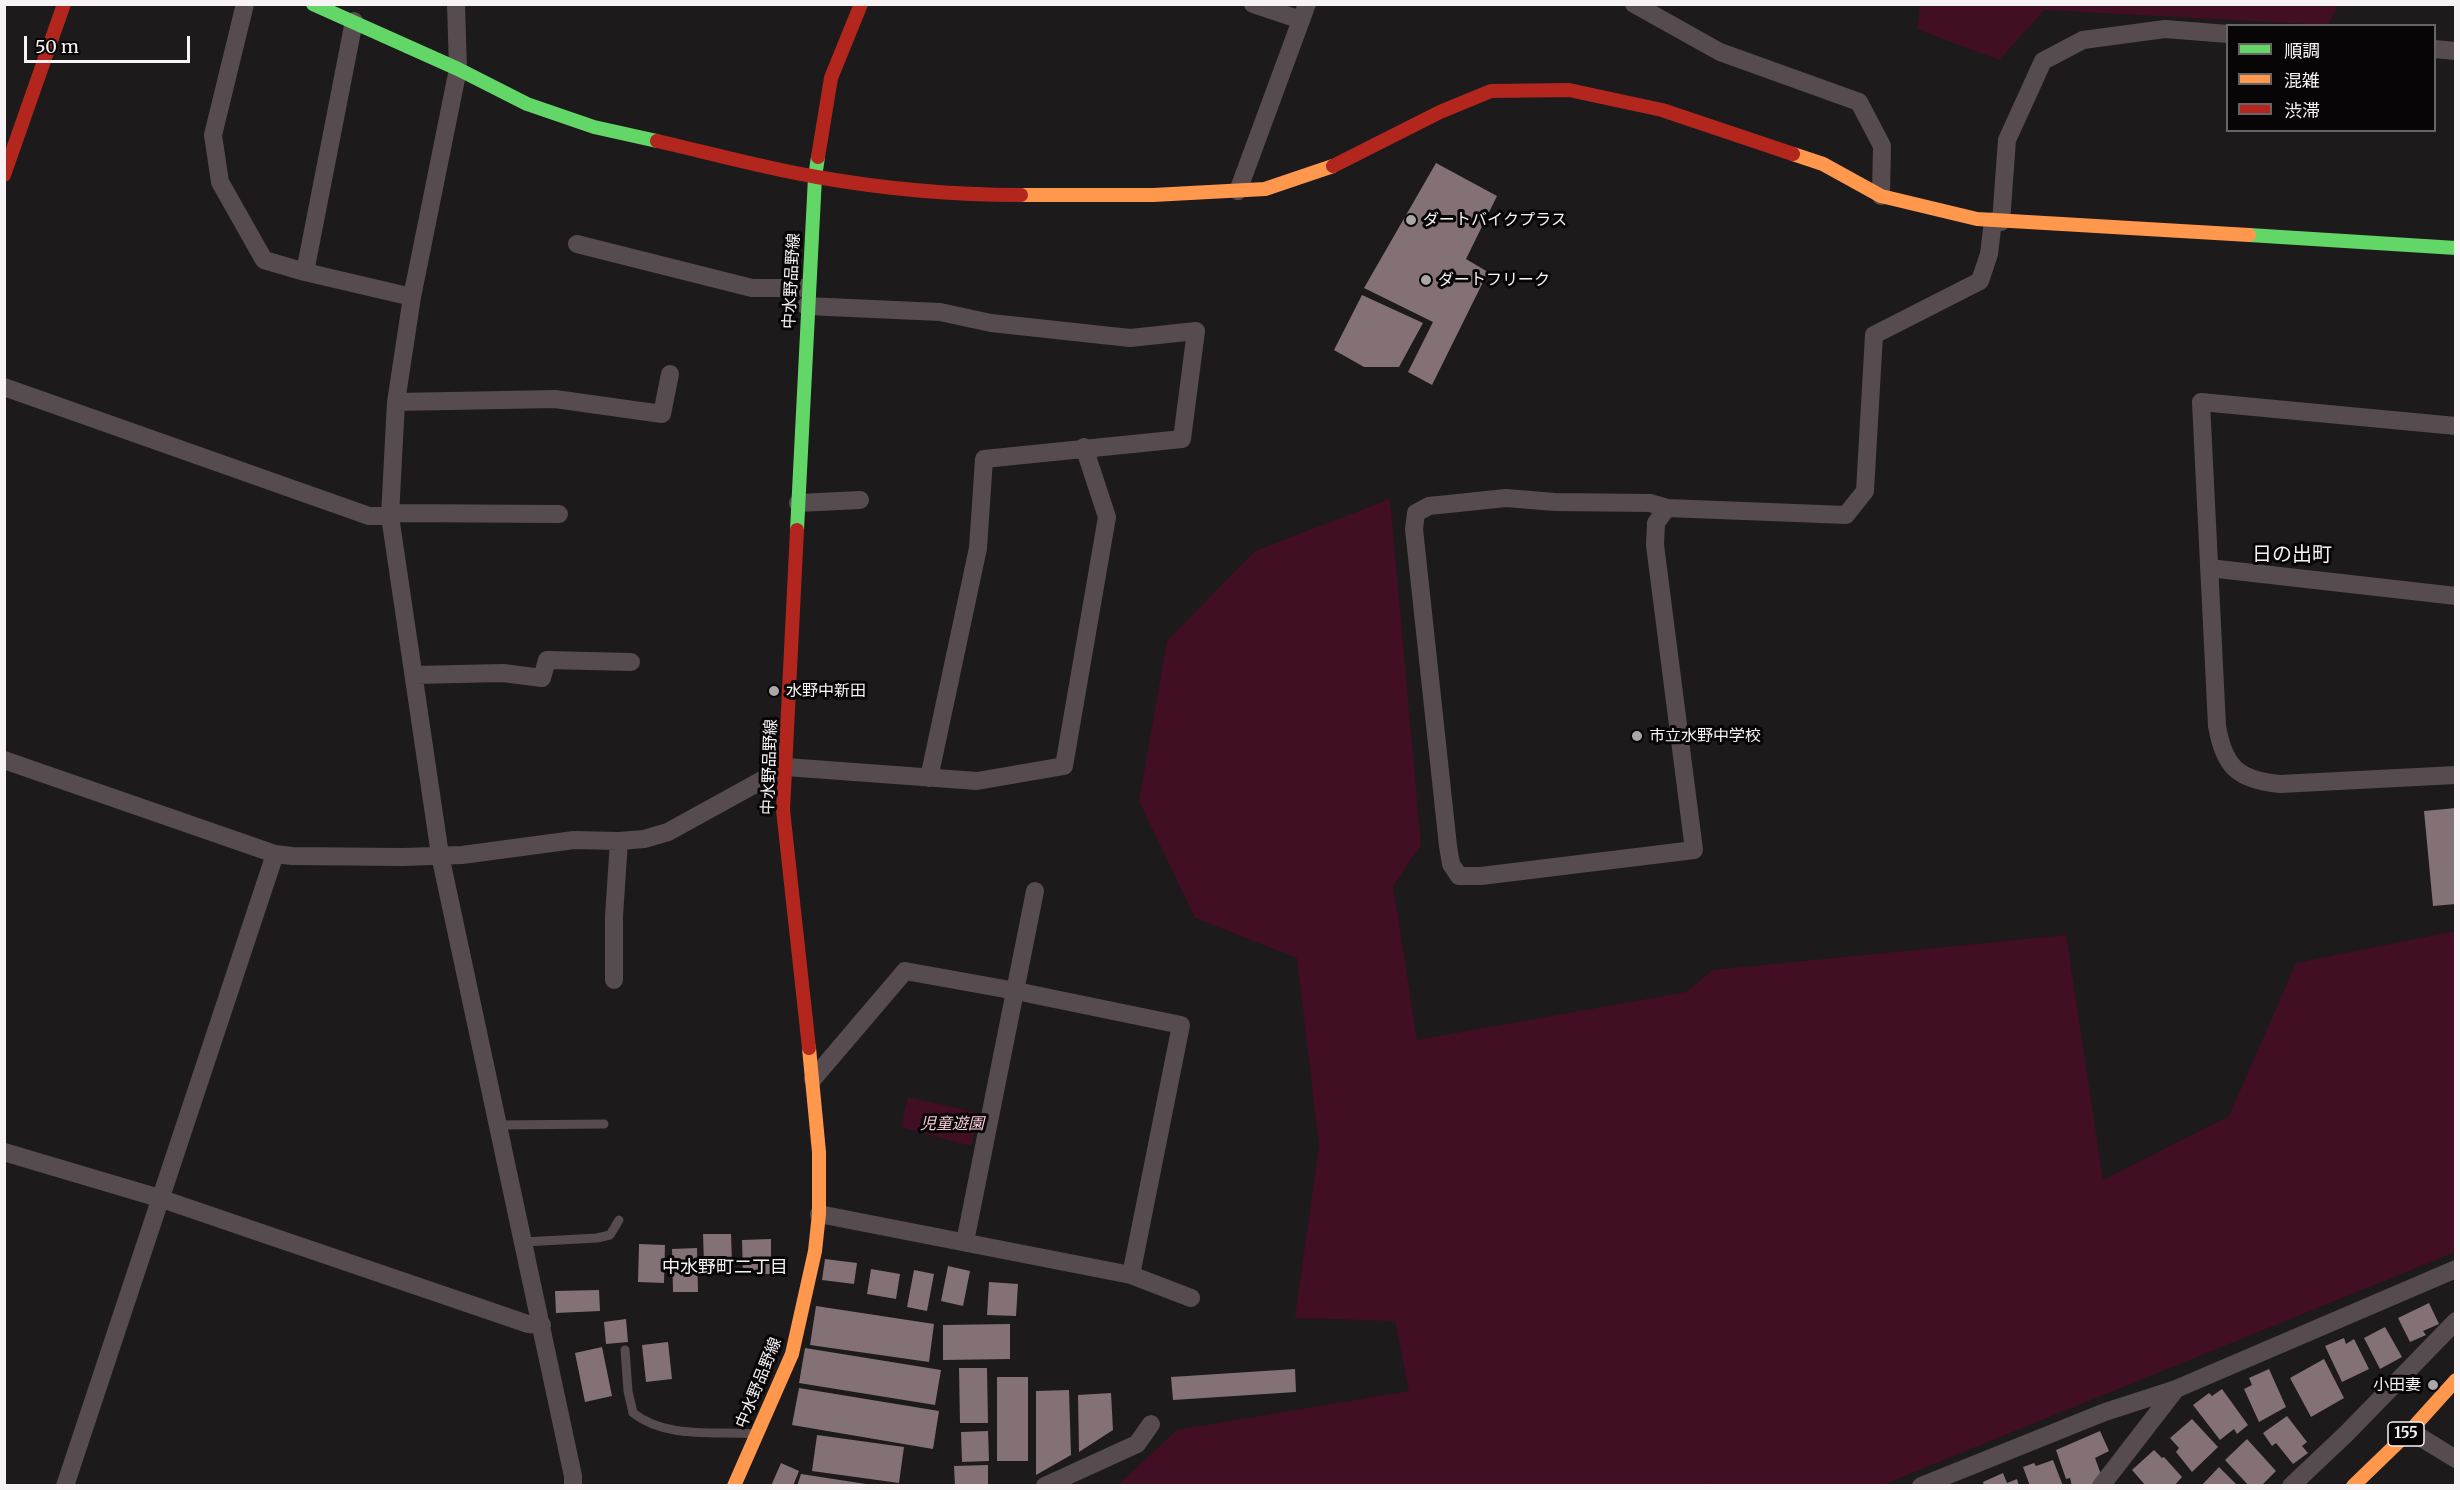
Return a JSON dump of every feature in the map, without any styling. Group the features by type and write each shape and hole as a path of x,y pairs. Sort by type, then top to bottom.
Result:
{"main road":[{"path":"4,175 64,4"},
{"path":"314,4 458,69 528,104 594,128 814,177 873,186 967,195 1152,195 1266,189 1327,169 1440,112 1491,91 1569,90 1662,110 1823,164 1881,196 1977,219 2456,248"},
{"name":"中水野品野線","path":"734,1485 792,1354 815,1251 819,1214 819,1152 813,1079 783,810 814,177 831,78 861,4"},
{"name":"155","path":"2353,1485 2410,1431 2456,1380"}],"street":[{"path":"245,4 213,135 220,182 264,260 412,297"},
{"path":"456,4 458,69 412,297 396,402 390,514 440,855 542,1325 573,1485"},
{"path":"1238,191 1302,12 1253,4"},
{"path":"1634,4 1720,52 1859,102 1882,146 1881,196"},
{"path":"305,272 354,21"},
{"path":"1667,508 1656,523 1655,545 1694,850 1493,875 1459,876 1451,864 1448,846 1415,541 1416,513 1430,506 1506,498 1533,498 1555,502 1650,503 1667,508 1846,515 1865,491 1874,335 1980,281 1997,221 2007,140 2043,61 2083,40 2165,29 2226,34"},
{"path":"2436,49 2456,51"},
{"path":"576,244 752,288 807,297 939,312 991,323 1130,338 1196,331 1182,439 1084,447 984,459 978,548 929,778"},
{"path":"396,402 555,399 662,414 670,374"},
{"path":"4,387 369,516 559,514"},
{"path":"2456,426 2201,402 2217,726 2222,752 2240,773 2256,782 2280,784 2456,775"},
{"path":"4,760 275,854 403,857 462,855 573,840 619,842 644,839 668,832 786,767 977,781 1064,766 1107,517 1084,447"},
{"path":"798,503 860,500"},
{"path":"2209,568 2456,596"},
{"path":"414,675 503,673 542,678 547,660 631,662"},
{"path":"614,980 614,916 619,842"},
{"path":"64,1485 275,854"},
{"path":"965,1242 1035,891"},
{"path":"813,1079 905,971 1181,1025 1131,1275"},
{"path":"4,1152 159,1198 528,1324 542,1325"},
{"path":"819,1214 1131,1275 1191,1298"},
{"path":"1921,1485 2105,1412 2176,1389 2456,1269"},
{"path":"2291,1485 2348,1433 2456,1322"},
{"path":"2101,1485 2176,1389"},
{"path":"1045,1485 1137,1444 1151,1424"},
{"path":"2410,1431 2456,1459"}],"lane":[{"path":"499,1125 604,1124"},
{"path":"524,1242 597,1239 610,1235 619,1220"},
{"path":"625,1350 628,1391 633,1413 646,1423 669,1430 756,1435"}],"green space":[{"path":"1920,4 2338,5 2328,24 2044,10 1999,60 1917,29"},
{"path":"1390,499 1421,845 1393,886 1417,1040 1686,992 1713,970 2066,935 2103,1180 2229,1116 2296,963 2455,931 2455,1252 1882,1485 1719,1486 1712,1483 1704,1486 1118,1485 1177,1430 1409,1391 1395,1321 1295,1318 1319,1146 1297,958 1195,918 1139,801 1167,641 1255,551"},
{"name":"児童遊園","path":"908,1097 978,1113 971,1146 901,1127"}],"building":[{"name":"ダートフリーク","path":"1436,163 1497,196 1466,259 1488,272 1432,385 1408,372 1433,322 1364,288"},
{"path":"1362,295 1423,323 1399,367 1364,367 1334,350"},
{"path":"2456,808 2456,904 2433,906 2424,811"},
{"path":"703,1234 731,1234 732,1262 704,1263"},
{"path":"771,1239 771,1274 743,1274 742,1240"},
{"path":"639,1244 665,1245 664,1283 638,1282"},
{"path":"697,1248 698,1292 673,1292 672,1249"},
{"path":"825,1259 857,1263 854,1284 822,1280"},
{"path":"948,1266 970,1271 963,1306 941,1301"},
{"path":"871,1269 900,1274 896,1299 867,1294"},
{"path":"914,1270 934,1274 927,1311 907,1307"},
{"path":"989,1282 1018,1284 1016,1316 987,1315"},
{"path":"599,1290 600,1311 556,1313 555,1291"},
{"path":"2429,1303 2439,1324 2423,1331 2426,1335 2410,1342 2398,1318"},
{"path":"816,1306 934,1324 929,1362 810,1345"},
{"path":"626,1319 628,1342 606,1344 604,1322"},
{"path":"1010,1324 1010,1359 943,1360 943,1325"},
{"path":"2385,1327 2402,1357 2380,1369 2364,1338"},
{"path":"2344,1338 2346,1344 2354,1339 2369,1369 2342,1382 2325,1346"},
{"path":"668,1342 672,1379 646,1382 642,1345"},
{"path":"602,1347 612,1396 585,1402 575,1353"},
{"path":"805,1348 941,1370 935,1405 799,1383"},
{"path":"2324,1359 2344,1398 2311,1417 2290,1378"},
{"path":"959,1368 987,1368 988,1423 960,1423"},
{"path":"1295,1369 1296,1392 1173,1400 1171,1377"},
{"path":"2269,1369 2286,1407 2259,1422 2244,1389 2252,1385 2249,1378"},
{"path":"997,1377 1028,1377 1028,1461 997,1461"},
{"path":"799,1388 939,1411 933,1449 792,1425"},
{"path":"2222,1389 2248,1425 2237,1434 2234,1429 2220,1440 2193,1405 2209,1393 2212,1396"},
{"path":"1069,1390 1071,1455 1036,1475 1036,1391"},
{"path":"1111,1393 1113,1430 1079,1452 1078,1395"},
{"path":"2287,1416 2307,1442 2302,1446 2308,1453 2293,1464 2276,1443 2272,1446 2263,1433"},
{"path":"2192,1419 2218,1447 2192,1472 2176,1452 2179,1448 2170,1438"},
{"path":"988,1431 989,1461 962,1462 961,1432"},
{"path":"2100,1431 2109,1451 2095,1458 2102,1477 2091,1486 2072,1486 2070,1478 2066,1479 2056,1450"},
{"path":"817,1435 904,1447 899,1483 812,1471"},
{"path":"2247,1439 2276,1471 2261,1486 2249,1486 2225,1460"},
{"path":"2154,1450 2162,1458 2164,1457 2182,1477 2174,1486 2146,1486 2132,1470"},
{"path":"2053,1460 2063,1486 2030,1486 2023,1467 2034,1463 2036,1466"},
{"path":"781,1463 799,1471 793,1486 771,1486"},
{"path":"988,1465 988,1486 955,1486 954,1466"},
{"path":"2219,1467 2238,1486 2201,1486"},
{"path":"2003,1473 2007,1483 2017,1479 2019,1486 1984,1486 1983,1482"},
{"path":"801,1474 866,1484 866,1486 797,1486"}],"traffic: fast":[{"path":"313,4 458,69 527,104 594,127 657,141"},
{"path":"797,530 815,177 818,157"},
{"path":"2249,235 2456,248"}],"traffic: slow":[{"path":"1793,154 1823,164 1881,196 1977,219 2249,235"},
{"path":"1021,195 1153,195 1265,189 1333,166"},
{"path":"734,1486 792,1354 815,1251 819,1214 819,1152 809,1048"},
{"path":"2353,1486 2410,1431 2456,1380"}],"traffic: jam":[{"path":"4,175 64,4"},
{"path":"818,157 831,78 861,4"},
{"path":"1333,166 1440,112 1491,91 1569,90 1662,110 1793,154"},
{"path":"657,141 777,169 868,185 970,194 1021,195"},
{"path":"797,530 783,810 809,1048"}],"place":[{"name":"ダートバイクプラス","path":"1411,220"},
{"name":"ダートフリーク","path":"1426,280"},
{"name":"水野中新田","path":"774,691"},
{"name":"市立水野中学校","path":"1637,736"},
{"name":"小田妻","path":"2433,1385"}],"district":[{"name":"日の出町","path":"2292,555"},
{"name":"中水野町二丁目","path":"725,1268"}]}
